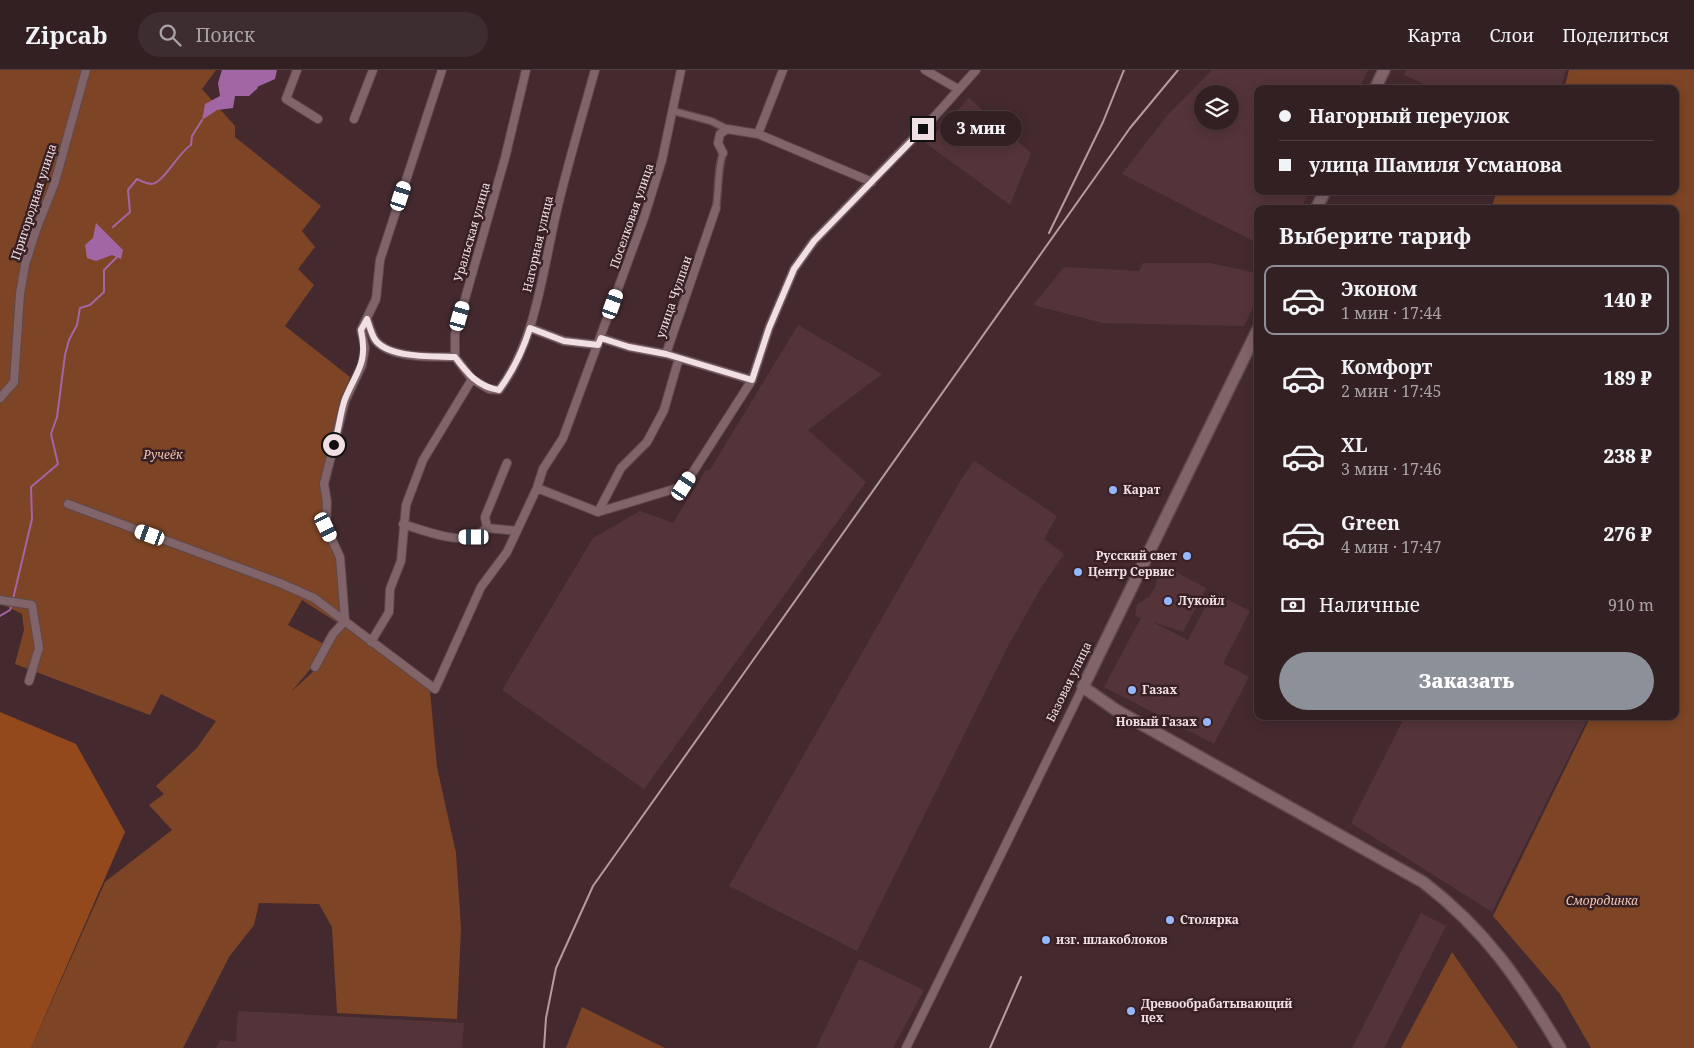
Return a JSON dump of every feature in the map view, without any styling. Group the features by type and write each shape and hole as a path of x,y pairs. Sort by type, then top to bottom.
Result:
{"main road":[{"path":"1377,85 1384,70"},
{"name":"Базовая улица","path":"1082,687 1254,337"},
{"path":"1082,687 1116,710 1430,887 1444,898 1494,948 1524,987 1560,1048"}],"street":[{"name":"Пригородная улица","path":"0,398 14,382 20,294 25,265 36,230 55,182 86,70"},
{"path":"297,70 286,99 318,119"},
{"path":"354,119 374,70"},
{"path":"315,667 334,634 345,620 340,557 326,527 327,502 324,484 344,401 362,365 365,348 361,330 376,299 380,260 442,70"},
{"name":"Уральская улица","path":"455,357 455,334 505,158 526,70"},
{"name":"Нагорная улица","path":"472,379 489,389 499,390 512,370 530,328 558,207 595,70"},
{"name":"Поселковая улица","path":"371,642 435,689 481,587 507,552 537,488 543,469 564,438 644,218 662,160 681,70"},
{"path":"758,134 783,70"},
{"path":"925,70 958,89"},
{"path":"537,488 598,512 684,486 752,380 769,328 794,269 814,241 936,116 976,70"},
{"path":"673,111 711,121 727,129 758,134 872,182"},
{"path":"716,208 719,188 719,164 723,153 718,143 720,134 727,129"},
{"name":"улица Чулпан","path":"716,208 666,354 752,380"},
{"path":"68,504 280,583 314,598 345,620 371,642 389,612 390,589 402,561 403,524 406,505 423,460 472,379 455,357 409,356 386,348 374,339 367,319"},
{"path":"530,328 564,341 600,342 666,354"},
{"path":"598,512 621,468 647,442 664,410 679,358"},
{"path":"486,528 485,517 506,463"},
{"path":"403,524 430,533 452,537 474,537 486,528 518,531"},
{"path":"0,600 32,605 39,648 29,681"},
{"name":"Базовая улица","path":"906,1048 1082,687"}],"shaded area":[{"path":"222,70 277,70 275,79 257,87 249,96 235,96 233,108 217,110 202,120 205,104 220,96 218,83"},
{"path":"1212,70 1368,70 1361,85 1254,85 1254,195 1307,195 1303,205 1254,205 1254,241 1122,174 1166,117 1194,88 1194,130 1239,130 1239,85 1197,85"},
{"path":"1406,70 1566,70 1562,85 1426,85 1404,75"},
{"path":"969,98 1031,153 1010,205 926,143"},
{"path":"96,223 123,250 121,259 112,255 96,261 87,258 85,245 93,238"},
{"path":"1143,263 1210,263 1254,272 1254,305 1244,326 1103,323 1033,305 1064,267 1139,271"},
{"path":"798,325 882,374 808,430 866,482 644,789 502,690 593,538 640,511 673,523 705,471 710,470"},
{"path":"974,461 1057,516 1044,539 1064,554 1041,588 1007,648 857,951 729,886 962,478"},
{"path":"1163,565 1206,588 1183,632 1151,621 1188,640 1213,592 1250,611 1223,663 1249,677 1214,744 1104,687 1141,618 1135,616 1137,604 1149,597 1158,577 1156,570"},
{"path":"0,712 76,744 125,832 31,1048 0,1048"},
{"path":"1403,720 1587,720 1492,912 1351,823"},
{"path":"1421,913 1446,926 1384,1048 1352,1048"},
{"path":"859,959 924,990 893,1048 816,1048"},
{"path":"238,1011 464,1023 462,1048 216,1048 220,1040 236,1042"}],"green space":[{"path":"0,70 83,70 51,189 24,263 11,381 0,394"},
{"name":"Ручеёк","path":"88,70 216,70 202,89 235,126 235,137 321,206 302,231 315,247 298,269 314,285 285,326 350,377 323,484 325,527 339,558 342,616 338,623 302,600 288,625 324,644 313,666 291,692 317,668 335,636 347,627 430,691 437,767 456,853 461,928 457,1019 337,1013 332,927 319,904 259,903 254,925 229,957 183,1048 31,1048 105,882 172,830 149,805 164,794 156,786 197,748 216,721 161,694 150,715 15,664 24,630 22,614 0,603 0,404 16,382 21,296 27,263"},
{"name":"Смородинка","path":"1569,70 1694,70 1694,1048 1591,1048 1560,994 1493,916 1589,720 1679,720 1679,205 1492,205 1496,195 1679,195 1679,85 1565,85"},
{"path":"1452,952 1518,1048 1401,1048"},
{"path":"582,1007 665,1048 566,1048"}],"waterway":[{"path":"113,227 130,212 128,190 137,179 152,184 161,178 191,145 192,136 202,120"},
{"path":"13,599 32,519 31,487 58,464 51,434 57,417 65,355 69,340 77,325 80,308 90,305 104,292 104,270 118,256"},
{"path":"0,616 10,610 12,604"}],"railway":[{"path":"1049,233 1103,122 1124,70"},
{"path":"544,1048 546,1018 556,968 593,886 1130,128 1178,70"},
{"path":"990,1048 1021,977"}],"place":[{"name":"Карат","path":"1113,490"},
{"name":"Русский свет","path":"1187,556"},
{"name":"Центр Сервис","path":"1078,572"},
{"name":"Лукойл","path":"1168,601"},
{"name":"Газах","path":"1132,690"},
{"name":"Новый Газах","path":"1207,722"},
{"name":"Столярка","path":"1170,920"},
{"name":"изг. шлакоблоков","path":"1046,940"},
{"name":"Древообрабатывающий цех","path":"1131,1011"}],"route":[{"path":"334,445 344,401 362,365 365,348 361,330 367,319 374,339 386,348 409,356 455,357 472,379 489,389 499,390 508,378 525,345 530,328 564,341 598,345 601,338 629,347 666,354 752,380 769,328 794,269 814,241 923,129"}]}
